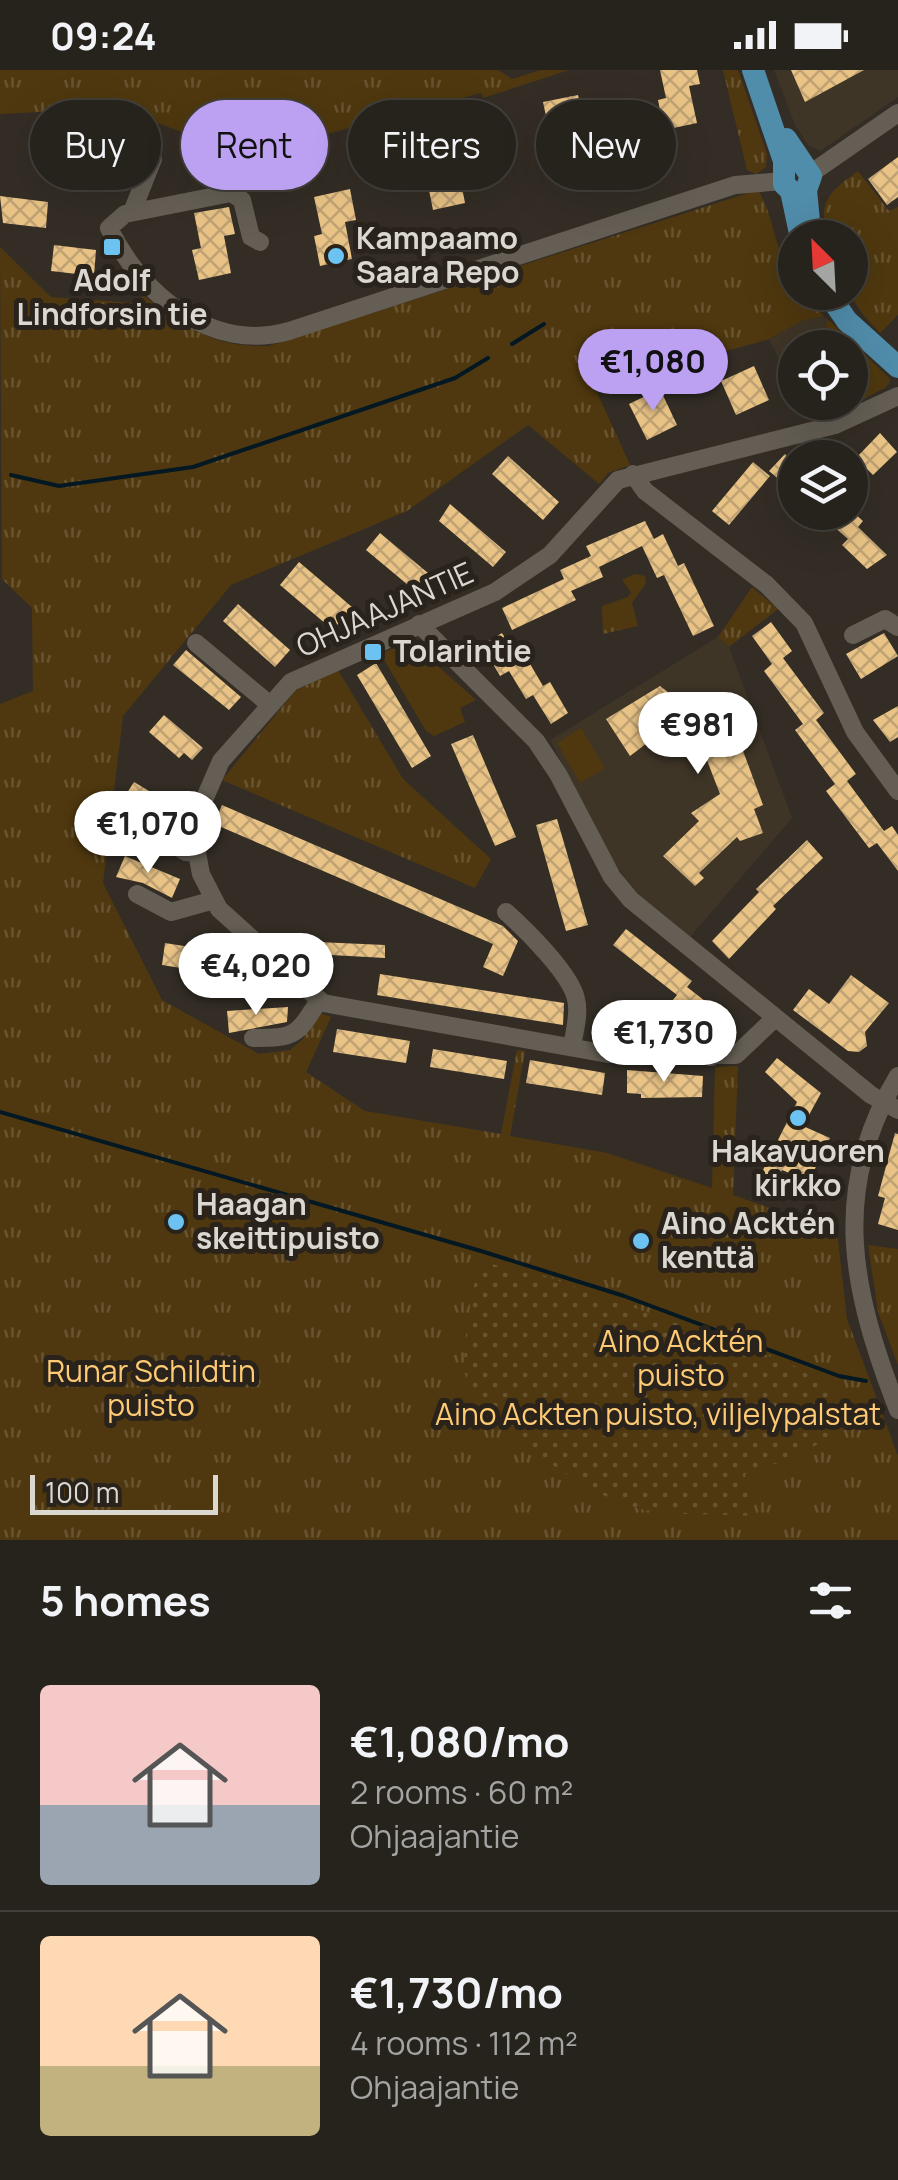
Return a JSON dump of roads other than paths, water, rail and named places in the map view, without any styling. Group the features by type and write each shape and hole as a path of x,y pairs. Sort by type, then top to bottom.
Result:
{"main road":[{"path":"753,70 809,220"},
{"path":"796,179 799,220"},
{"path":"839,310 898,367"}],"street":[{"path":"260,242 251,238 242,200 231,193 132,212 108,228 120,250 186,317 211,330 252,339 289,332 735,186 796,179 898,113"},
{"path":"132,212 141,190"},
{"name":"OHJAAJANTIE","path":"774,1020 741,1052 669,1056 608,1054 341,1010 319,1000 232,924 214,900 197,853 200,809 210,779 269,704 307,672 496,592 550,555 603,492 633,474 835,425 898,396"},
{"path":"633,474 645,491 767,585 804,623 854,732 898,791"},
{"path":"853,635 885,619 898,627"},
{"path":"419,624 547,755 599,854 631,900 774,1020 891,1107"},
{"path":"196,644 269,704"},
{"path":"120,811 186,852 197,853"},
{"path":"137,894 171,912 214,900"},
{"path":"506,912 527,931 573,991 577,1008 572,1047"},
{"path":"253,1038 287,1038 306,1024 319,1000"},
{"path":"669,1056 671,1042 692,1027 702,1033 712,1056"},
{"path":"898,1076 891,1107 859,1183 854,1265 866,1324 898,1410"}],"waterway":[{"path":"512,344 544,324"},
{"path":"11,475 59,486 193,467 455,378 488,358"},
{"path":"0,1112 481,1251 624,1296 839,1376 866,1381"}],"place":[{"name":"Adolf Lindforsin tie","path":"112,247"},
{"name":"Kampaamo Saara Repo","path":"336,256"},
{"name":"Tolarintie","path":"373,652"},
{"name":"Hakavuoren kirkko","path":"798,1118"},
{"name":"Haagan skeittipuisto","path":"176,1222"},
{"name":"Aino Acktén kenttä","path":"641,1241"}],"park label":[{"name":"Aino Acktén puisto","path":"681,1359"},
{"name":"Runar Schildtin puisto","path":"151,1389"},
{"name":"Aino Ackten puisto, viljelypalstat","path":"658,1415"}]}
